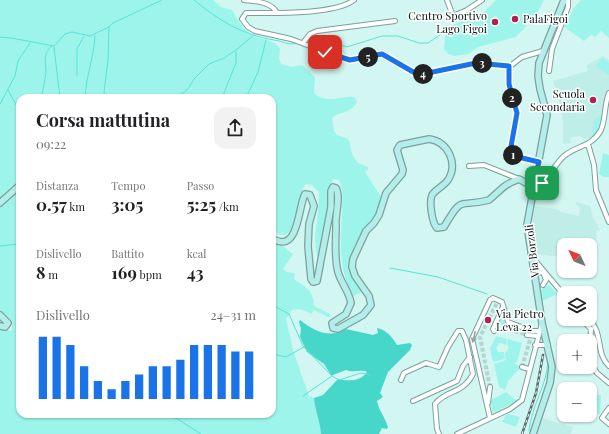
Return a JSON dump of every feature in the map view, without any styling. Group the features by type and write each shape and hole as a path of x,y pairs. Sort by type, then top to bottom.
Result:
{"street":[{"path":"244,0 262,3 275,9 277,13"},
{"path":"354,0 345,6 317,11 246,13 242,19 248,27 255,31 292,39 350,60 382,54 415,73 423,74 476,63 509,66 522,57 543,51"},
{"path":"447,0 453,16 467,10 482,0"},
{"name":"Via Borzoli","path":"533,434 551,379 551,362 542,323 527,225 547,115 538,76 539,63 564,0"},
{"path":"549,71 552,49 568,6 568,0"},
{"path":"303,43 310,34 317,31 396,21"},
{"path":"509,66 509,84 517,113 510,152 514,156 539,162"},
{"path":"469,166 484,165 533,186 539,185 544,182 563,157 574,149 588,144 600,131 609,93"},
{"path":"276,240 286,241 292,236 302,209 303,197 305,194 310,195 314,206 309,224 309,257 311,279 313,282 317,281 332,199 331,191 333,187 336,188 338,196 336,223 336,264 340,279 347,290 351,302 346,314 332,324 333,328 338,329 363,315 371,306 369,296 355,276 352,267 353,259 366,232 379,215 386,193 403,172 397,153 398,147 402,144 432,140 439,143 450,154 453,161 450,176 446,182 434,192 431,199 434,224 438,228 444,227 451,212 458,206 469,202 489,200 504,185 519,179"},
{"path":"588,144 594,164 596,190 609,222"},
{"path":"0,203 16,189"},
{"path":"531,256 557,288"},
{"path":"534,273 543,272"},
{"path":"543,272 546,280 543,285"},
{"path":"536,288 543,285 554,285"},
{"path":"490,418 472,339 490,300 493,298 502,302 508,322 532,331 540,331"},
{"path":"497,303 503,306"},
{"path":"494,331 493,329 503,306"},
{"path":"0,315 8,323 5,327 0,326"},
{"path":"457,434 516,406 522,400 535,345 542,323"},
{"path":"594,326 598,331 602,358 609,366"},
{"path":"402,380 404,373 422,364 426,363 439,367 448,347 460,330 465,336 473,374 469,382 464,387 442,397 435,404 436,429 439,434"},
{"path":"529,337 538,336"},
{"path":"535,345 548,345"},
{"path":"413,401 457,381 463,366 470,357"},
{"path":"522,367 529,369"},
{"path":"597,373 609,383"},
{"path":"488,405 490,387"},
{"path":"609,408 602,418 609,424"}],"shaded area":[{"path":"0,0 213,0 221,7 232,10 240,24 249,33 256,37 271,41 277,45 280,49 279,59 281,64 292,67 302,65 315,77 314,93 319,97 329,99 355,97 357,102 351,109 332,118 334,131 337,135 348,139 352,154 357,162 369,168 365,172 381,197 378,212 352,252 349,266 353,277 362,292 354,296 342,265 342,187 339,180 334,179 329,186 328,211 318,259 315,242 319,192 312,185 306,184 303,188 293,229 285,235 280,235 276,232 276,94 16,94 16,183 0,198"},
{"name":"Centro Sportivo Lago Figoi","path":"496,0 544,0 536,15 516,37 478,47 468,54 455,56 448,54 444,49 446,28 485,11"},
{"path":"581,0 609,0 609,38 601,31 595,37 592,34 584,41 563,26 564,21 567,22 574,8"},
{"path":"603,56 609,60 609,93 596,137 584,139 580,136 570,138 571,143 563,144 563,123 559,98 553,81 588,71 587,65"},
{"path":"602,58 609,63 609,75 596,66"},
{"path":"603,114 602,125 596,137 592,137 594,120"},
{"path":"603,153 609,155 609,177 604,177 599,174"},
{"path":"16,191 16,418 276,418 276,241 293,254 283,269 287,272 295,274 294,279 310,292 314,306 330,314 330,317 328,317 314,310 311,314 306,311 295,309 292,310 286,319 294,353 309,396 314,398 321,434 0,434 0,328 10,331 12,330 12,321 0,310 0,205"},
{"path":"576,202 590,206 593,217 600,230 596,231 597,238 557,238 557,256 536,254 531,226 533,206 556,209 579,216 580,208"},
{"path":"549,285 557,294 542,301 541,290"},
{"path":"501,314 503,315 504,322 506,323 504,329 496,333 495,332 504,326 497,322"},
{"path":"300,320 316,330 328,333 340,332 346,329 373,335 378,333 377,328 386,332 397,345 410,343 412,345 410,350 388,372 380,393 383,397 377,401 387,423 387,429 382,428 379,434 321,434 314,398 323,395 338,379 358,379 367,372 346,370 331,375 324,364 307,352 300,337"},
{"path":"496,336 507,339 506,345 500,343 496,348 498,352 504,352 505,359 493,362 490,349"},
{"path":"508,339 522,343 517,362 514,363 521,367 508,381 505,390 499,387 494,364 506,360 505,353 509,348 507,344"},
{"path":"506,392 517,401 495,412 492,411 491,400"},
{"path":"597,395 601,395 600,414 597,414"},
{"path":"509,414 520,417 516,427 502,422 506,415"},
{"path":"542,418 573,427 571,434 537,434"}],"waterway":[{"path":"0,37 54,46 65,34 72,32 90,36 109,27 113,23 162,0"},
{"path":"194,0 231,26 263,38 288,44 298,43"},
{"path":"104,94 108,60 109,27"},
{"path":"307,41 324,39 347,47 382,36 398,36 419,43 428,43 444,32"},
{"path":"181,94 188,89 194,79 209,64 224,58 254,35"},
{"path":"77,76 77,49 84,36"},
{"path":"86,94 95,36"},
{"path":"248,94 258,72 266,40"},
{"path":"0,104 15,76 18,61 30,43"},
{"path":"42,94 46,72 46,55 52,46"},
{"path":"54,47 60,94"},
{"path":"224,94 236,63 236,52"},
{"path":"8,90 16,105"},
{"path":"0,246 16,244"},
{"path":"390,268 438,277 487,294"},
{"path":"276,307 289,314 303,346 332,376 339,380 361,373 370,375"},
{"path":"276,355 286,357 304,347"},
{"path":"529,431 530,422 545,379 548,361"},
{"path":"303,396 332,376"},
{"path":"176,418 201,434"}],"tunnel":[{"path":"490,387 480,337 497,303"},
{"path":"515,331 527,335"},
{"path":"522,367 530,340"}],"railway":[{"path":"522,434 536,393 543,355"}],"place":[{"name":"PalaFigoi","path":"515,19"},
{"name":"Centro Sportivo Lago Figoi","path":"495,22"},
{"name":"Scuola Secondaria","path":"593,100"},
{"name":"Via Pietro Leva 22","path":"488,320"}],"route":[{"path":"325,52 350,60 382,54 415,73 423,74 476,63 509,66 509,84 517,113 509,147 510,152 514,156 539,162 533,184 539,185 542,183"}]}
